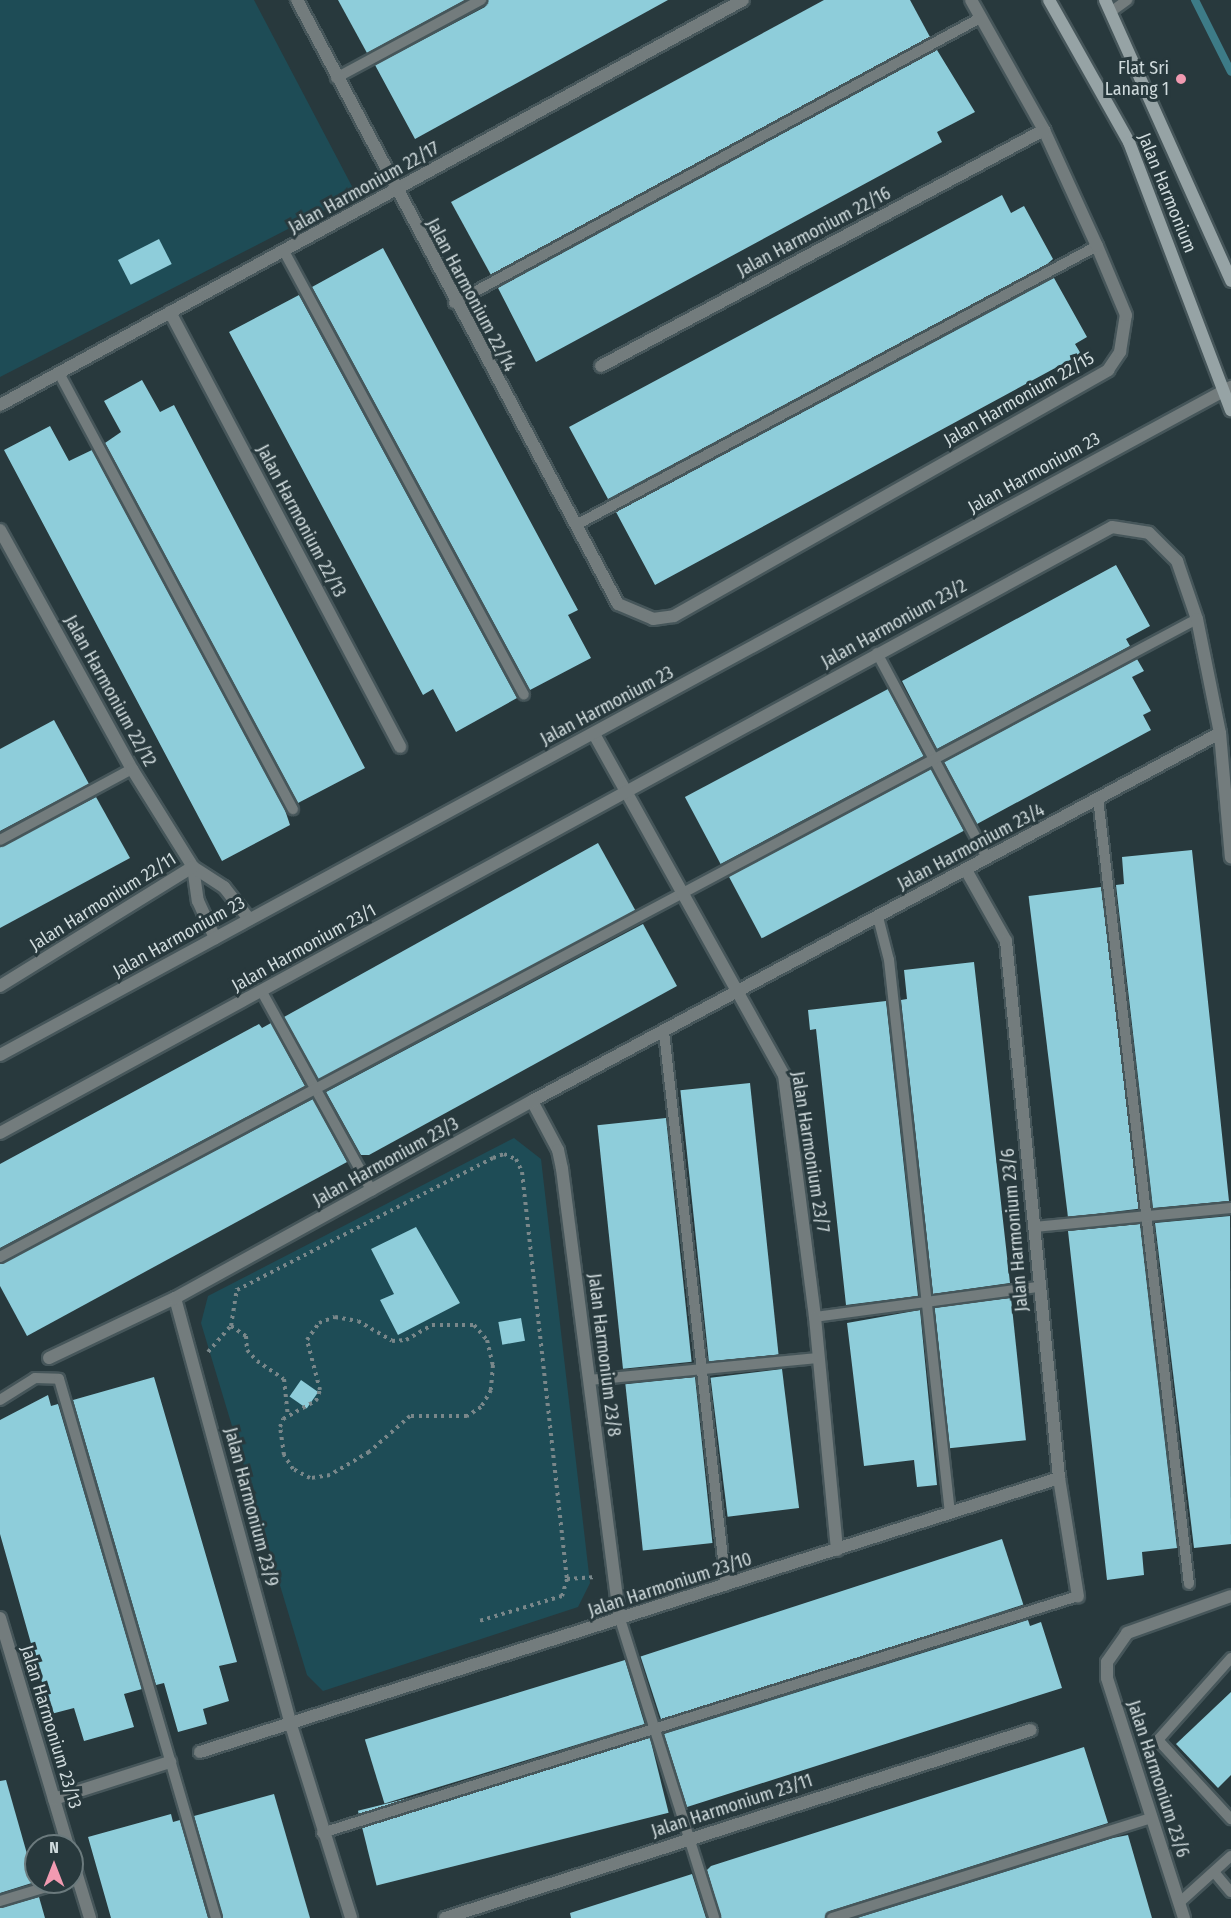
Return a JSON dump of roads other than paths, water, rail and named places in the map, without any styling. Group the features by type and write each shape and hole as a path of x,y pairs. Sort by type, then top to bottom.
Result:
{"main road":[{"name":"Jalan Harmonium","path":"1049,0 1129,142 1229,388 1231,410"},
{"name":"Jalan Harmonium","path":"1108,5 1231,281"}],"street":[{"name":"Jalan Harmonium 22/14","path":"297,0 454,303 618,604"},
{"name":"Jalan Harmonium 22/17","path":"0,405 170,312 285,253 743,0"},
{"name":"Jalan Harmonium 22/15","path":"618,604 635,615 674,616 1108,370 1120,352 1126,315 1097,246 1044,130 971,0"},
{"name":"Jalan Harmonium 22/16","path":"601,366 1044,130"},
{"name":"Jalan Harmonium 22/13","path":"170,312 400,747"},
{"name":"Jalan Harmonium 23","path":"0,1055 1229,388"},
{"name":"Jalan Harmonium 23/2","path":"625,793 877,653 1112,527 1149,533 1178,561 1197,620"},
{"name":"Jalan Harmonium 22/12","path":"0,531 4,547 132,769 193,867 198,902 215,938"},
{"path":"1197,620 1220,733 1231,858"},
{"name":"Jalan Harmonium 23/4","path":"738,992 1220,733"},
{"name":"Jalan Harmonium 23/7","path":"594,734 784,1075 815,1317 837,1550"},
{"name":"Jalan Harmonium 23/1","path":"0,1133 625,793"},
{"name":"Jalan Harmonium 22/12","path":"193,867 224,886 249,919"},
{"name":"Jalan Harmonium 22/11","path":"0,986 193,867"},
{"name":"Jalan Harmonium 23/6","path":"966,870 1005,941 1059,1478 1078,1596"},
{"name":"Jalan Harmonium 23/3","path":"49,1358 175,1298 531,1101 738,992"},
{"name":"Jalan Harmonium 23/8","path":"531,1101 560,1160 620,1619"},
{"name":"Jalan Harmonium 23/9","path":"175,1298 291,1725"},
{"name":"Jalan Harmonium 23/10","path":"200,1752 291,1725 1059,1478"},
{"name":"Jalan Harmonium 23/6","path":"1184,1918 1107,1678 1111,1651 1127,1633 1231,1596"},
{"name":"Jalan Harmonium 23/13","path":"0,1618 64,1834"},
{"path":"291,1725 322,1833 351,1918"},
{"name":"Jalan Harmonium 23/11","path":"446,1918 1031,1730"},
{"path":"54,1799 170,1762"},
{"path":"81,1894 90,1918"}],"lane":[{"path":"336,78 481,0"},
{"path":"1108,5 1127,0"},
{"path":"454,303 982,17"},
{"path":"576,525 1097,246"},
{"path":"285,253 524,695"},
{"path":"59,372 293,809"},
{"path":"0,1257 1197,620"},
{"path":"877,653 987,858"},
{"path":"0,840 132,769"},
{"path":"1098,798 1190,1584"},
{"path":"878,917 889,960 929,1302 950,1513"},
{"path":"262,992 372,1191"},
{"path":"664,1032 726,1586"},
{"path":"1034,1227 1231,1208"},
{"path":"815,1317 1038,1287"},
{"path":"590,1380 702,1372 818,1358"},
{"path":"0,1400 35,1378 59,1379 216,1918"},
{"path":"322,1833 654,1731 1078,1596"},
{"path":"620,1619 714,1918"},
{"path":"1231,1658 1158,1740 1231,1819"},
{"path":"832,1918 1151,1818"},
{"path":"1179,1903 1231,1856"},
{"path":"1214,1872 1231,1892"},
{"path":"0,1901 24,1894"}],"waterway":[{"path":"1195,0 1231,72"}],"place":[{"name":"Flat Sri Lanang 1","path":"1181,79"}]}
